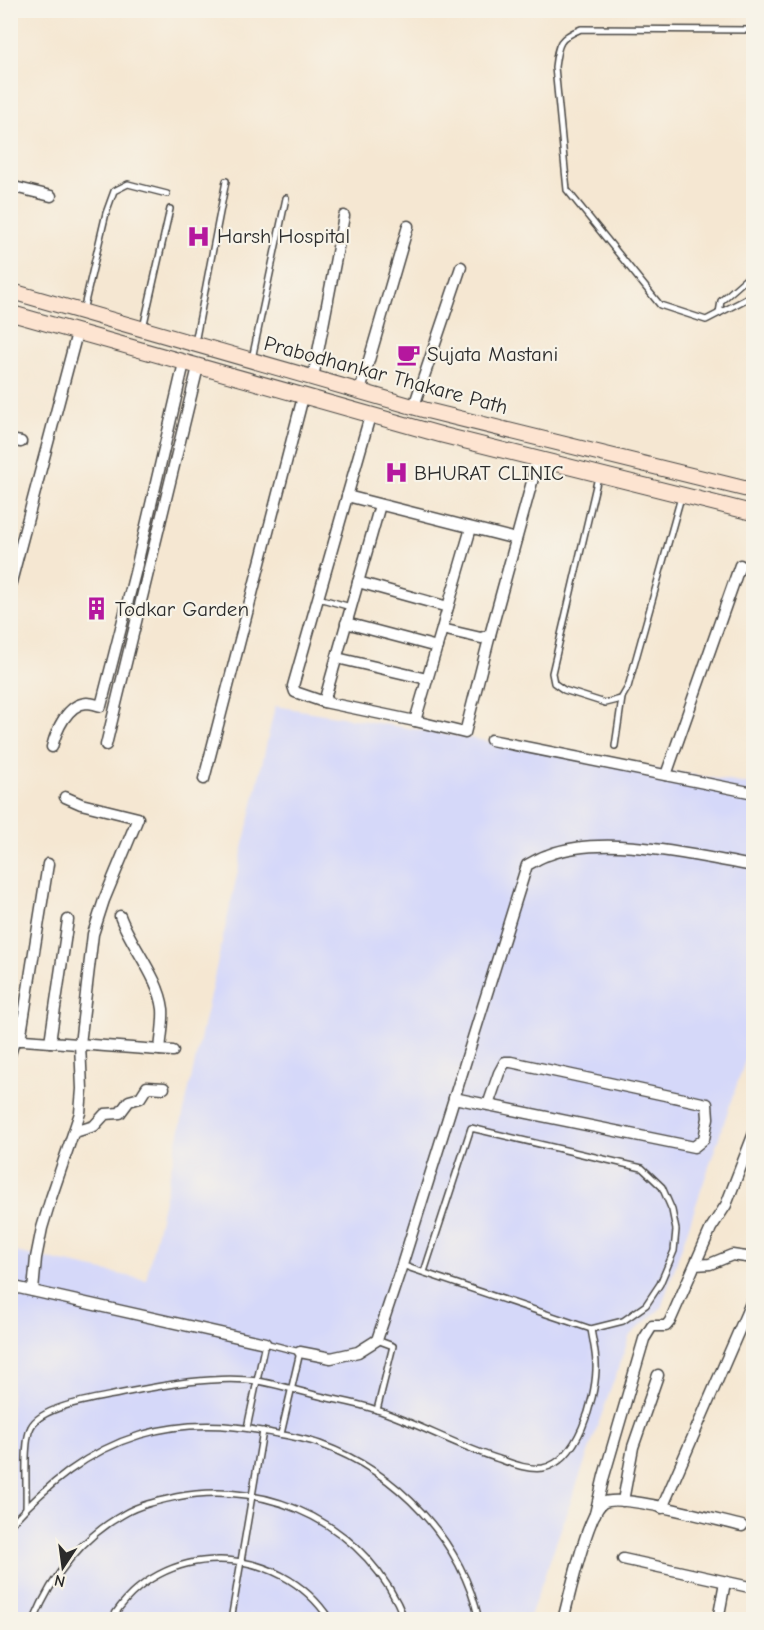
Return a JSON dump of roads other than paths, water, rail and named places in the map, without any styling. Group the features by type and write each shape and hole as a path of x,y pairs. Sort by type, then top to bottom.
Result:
{"main road":[{"name":"Prabodhankar Thakare Path","path":"10,291 414,406 753,491"},
{"name":"Prabodhankar Thakare Path","path":"10,314 370,416 753,513"}],"street":[{"path":"10,186 51,196"},
{"path":"313,378 344,216"},
{"path":"360,391 408,226"},
{"path":"414,406 460,267"},
{"path":"10,586 77,333"},
{"path":"106,744 191,365"},
{"path":"52,747 55,735 70,710 85,703 101,706 191,365"},
{"path":"204,779 303,397"},
{"path":"370,416 293,686 299,695 324,702 465,733 538,460"},
{"path":"347,496 516,539"},
{"path":"324,702 380,505"},
{"path":"415,721 471,528"},
{"path":"666,775 740,564"},
{"path":"358,582 448,607"},
{"path":"346,623 437,647"},
{"path":"442,629 481,638 490,635"},
{"path":"336,658 427,679"},
{"path":"492,740 753,793"},
{"path":"33,1291 42,1228 80,1113 82,1089 80,1044 93,934 104,900 138,818 81,804 65,797"},
{"path":"300,1352 331,1358 358,1352 376,1340 402,1265 527,865 548,854 578,848 633,846 753,866"},
{"path":"10,1054 15,1039 48,864"},
{"path":"120,916 156,988 163,1008 160,1050"},
{"path":"50,1042 68,920"},
{"path":"15,1039 173,1051"},
{"path":"454,1098 488,1105 694,1147 704,1139 708,1118 707,1104 511,1062 505,1062 499,1072 488,1105"},
{"path":"75,1132 94,1126 105,1114 120,1113 129,1101 140,1098 147,1087 164,1088"},
{"path":"563,1620 644,1339 652,1326 666,1326 669,1321 711,1228 726,1205 753,1133"},
{"path":"695,1265 710,1264 732,1255 746,1257"},
{"path":"10,1286 265,1343"},
{"path":"662,1508 753,1296"},
{"path":"622,1501 633,1447 658,1375"},
{"path":"595,1515 603,1504 622,1501 742,1526"},
{"path":"623,1560 753,1588"},
{"path":"718,1620 725,1582"}],"lane":[{"path":"753,30 582,29 566,35 561,41 555,67 567,190 660,304 706,320 753,295"},
{"path":"194,345 226,181"},
{"path":"82,312 106,213 114,191 128,184 167,194"},
{"path":"252,361 286,198"},
{"path":"143,330 170,209"},
{"path":"719,313 721,301 753,272"},
{"path":"598,475 552,673 554,683 564,690 605,703 622,697"},
{"path":"615,747 622,697 631,675 682,496"},
{"path":"318,598 351,607"},
{"path":"402,1265 591,1329 623,1321 646,1305 660,1284 674,1251 676,1230 672,1210 662,1187 642,1168 471,1128 424,1272"},
{"path":"26,1508 27,1442 30,1428 35,1420 44,1414 78,1402 203,1380 256,1381 377,1410 469,1449 525,1467 543,1468 560,1461 575,1443 586,1416 595,1387 597,1367 591,1329"},
{"path":"376,1340 393,1346 377,1410"},
{"path":"247,1428 265,1343 300,1352 281,1434"},
{"path":"10,1525 65,1472 112,1445 141,1435 199,1425 247,1428 281,1434 319,1443 338,1451 386,1479 410,1498 427,1517 453,1558 468,1589 479,1620"},
{"path":"231,1620 263,1431"},
{"path":"34,1620 49,1587 75,1551 124,1513 161,1500 185,1495 228,1493 252,1495 291,1506 342,1536 370,1562 385,1581 395,1596 405,1620"},
{"path":"111,1620 139,1587 168,1571 197,1561 241,1561 260,1565 296,1583 311,1596 330,1620"}],"place":[{"name":"Harsh Hospital","path":"199,236"},
{"name":"Sujata Mastani","path":"409,354"},
{"name":"BHURAT CLINIC","path":"396,473"},
{"name":"Todkar Garden","path":"97,609"}]}
